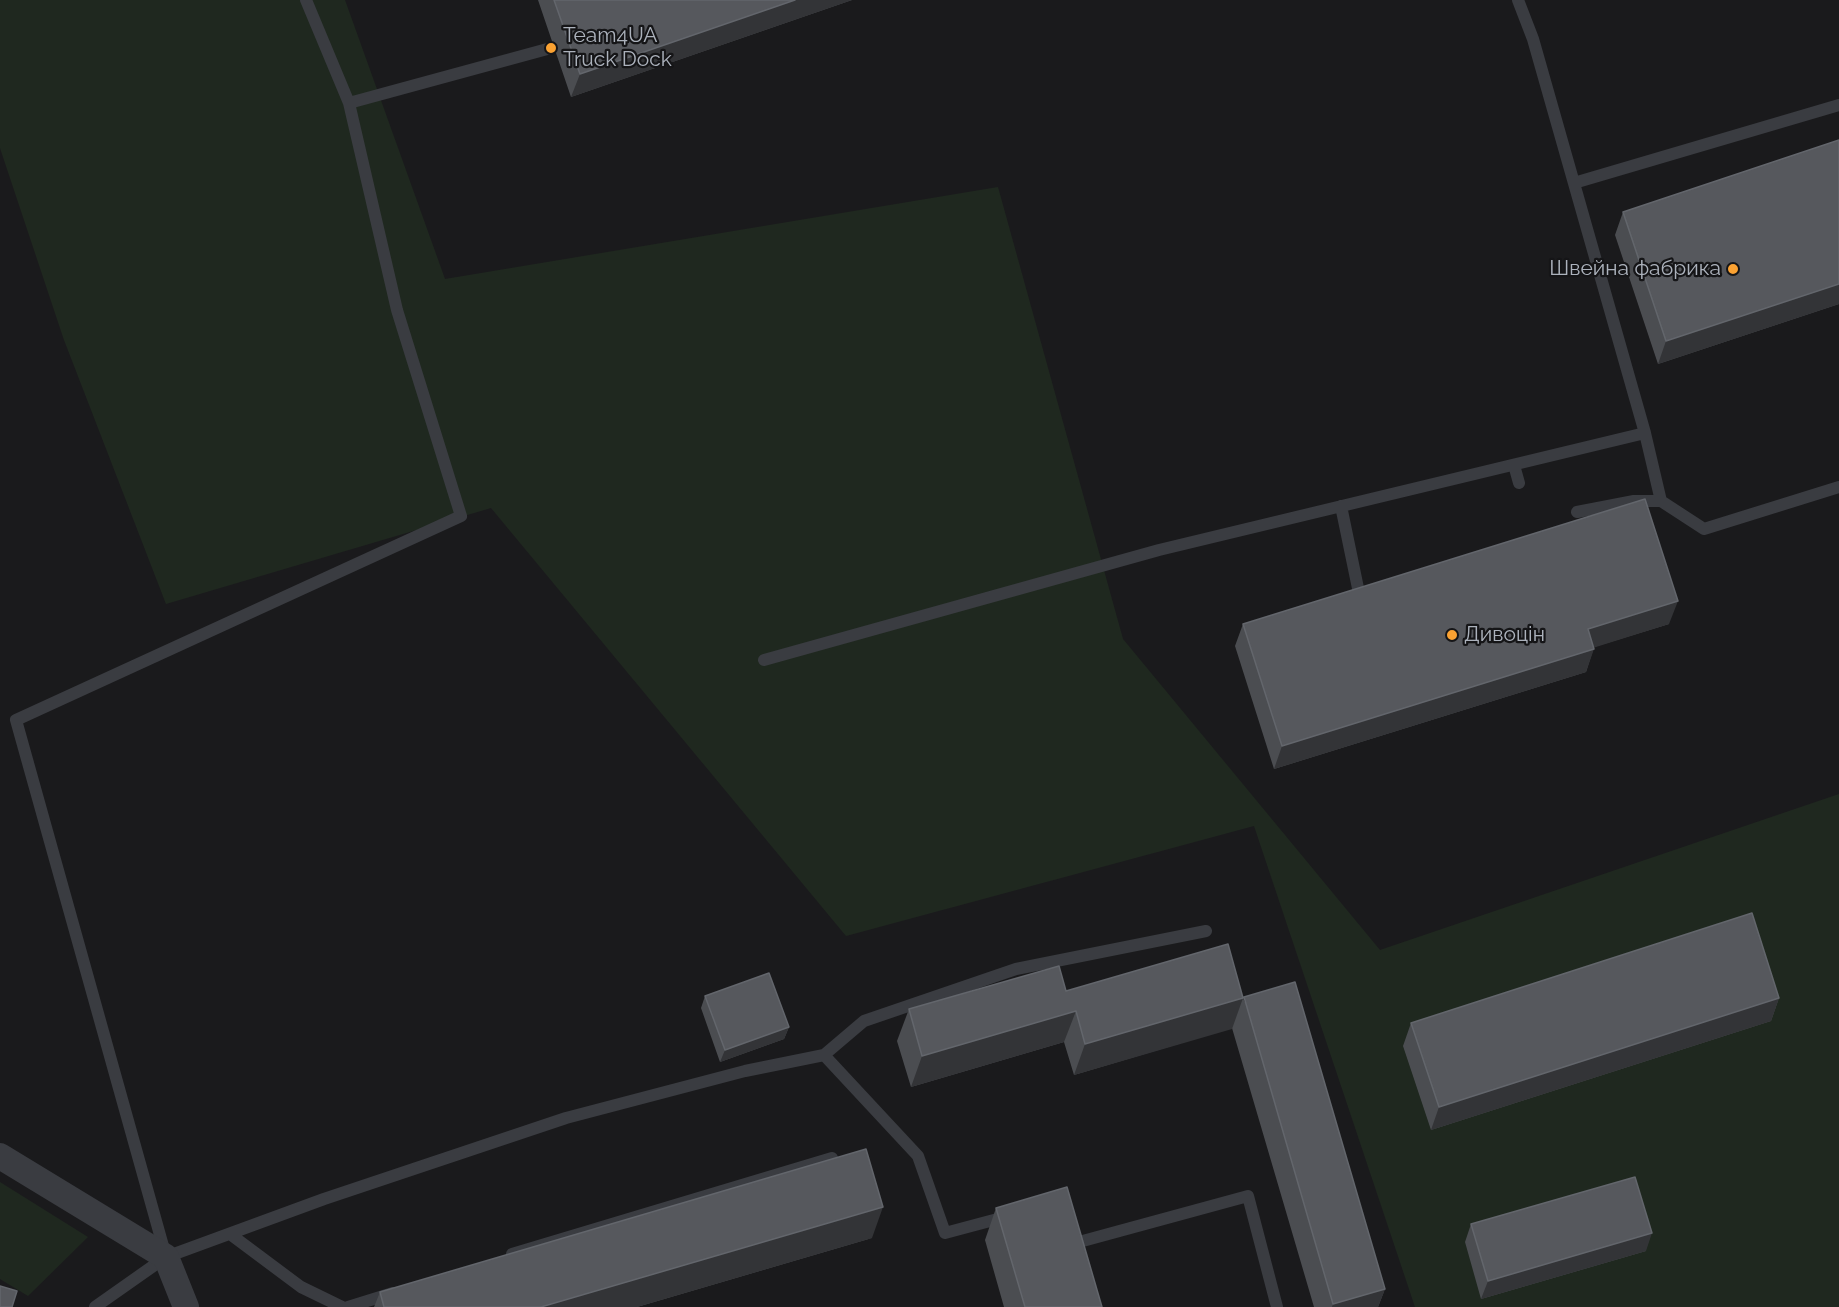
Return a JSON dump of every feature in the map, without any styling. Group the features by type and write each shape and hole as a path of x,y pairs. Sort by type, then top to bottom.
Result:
{"street":[{"path":"0,1156 166,1257 186,1307"}],"lane":[{"path":"166,1257 16,720 461,516 397,310 349,104 306,0"},
{"path":"1518,0 1533,39 1661,501"},
{"path":"349,104 551,48"},
{"path":"1574,183 1839,105"},
{"path":"764,660 1159,550 1644,433"},
{"path":"1514,465 1519,483"},
{"path":"1577,512 1634,501 1661,501 1704,529 1839,486"},
{"path":"1341,506 1359,594"},
{"path":"94,1307 166,1257 324,1199 566,1118 746,1071 824,1055 864,1021 1016,969 1206,931"},
{"path":"824,1055 918,1156 945,1233 1015,1214"},
{"path":"502,1257 832,1158"},
{"path":"1078,1243 1248,1196 1277,1307"},
{"path":"230,1234 301,1287 342,1307"},
{"path":"348,1307 403,1289"}],"shaded area":[{"path":"0,0 345,0 445,279 998,187 1123,639 1380,950 1839,794 1839,1307 1415,1307 1254,826 846,936 491,508 166,604 64,340 0,148"},
{"path":"0,1182 88,1237 28,1296 0,1279"}],"building":[{"path":"554,0 795,0 580,74"},
{"name":"Швейна фабрика","path":"1839,140 1839,284 1666,341 1623,212"},
{"name":"Дивоцін","path":"1645,499 1678,601 1588,629 1594,649 1282,746 1243,624"},
{"path":"1752,913 1779,998 1439,1107 1411,1023"},
{"path":"1228,944 1243,998 1085,1044 1076,1011 922,1056 909,1009 1059,966 1066,991"},
{"path":"769,973 789,1027 725,1050 705,996"},
{"path":"1295,982 1385,1289 1333,1304 1244,997"},
{"path":"866,1149 883,1207 541,1307 384,1307 380,1292"},
{"path":"1635,1177 1652,1233 1488,1281 1471,1224"},
{"path":"1067,1187 1102,1307 1025,1307 996,1208"},
{"path":"0,1286 17,1291 12,1307 0,1307"}],"place":[{"name":"Team4UA Truck Dock","path":"551,48"},
{"name":"Швейна фабрика","path":"1733,269"},
{"name":"Дивоцін","path":"1452,635"}]}
